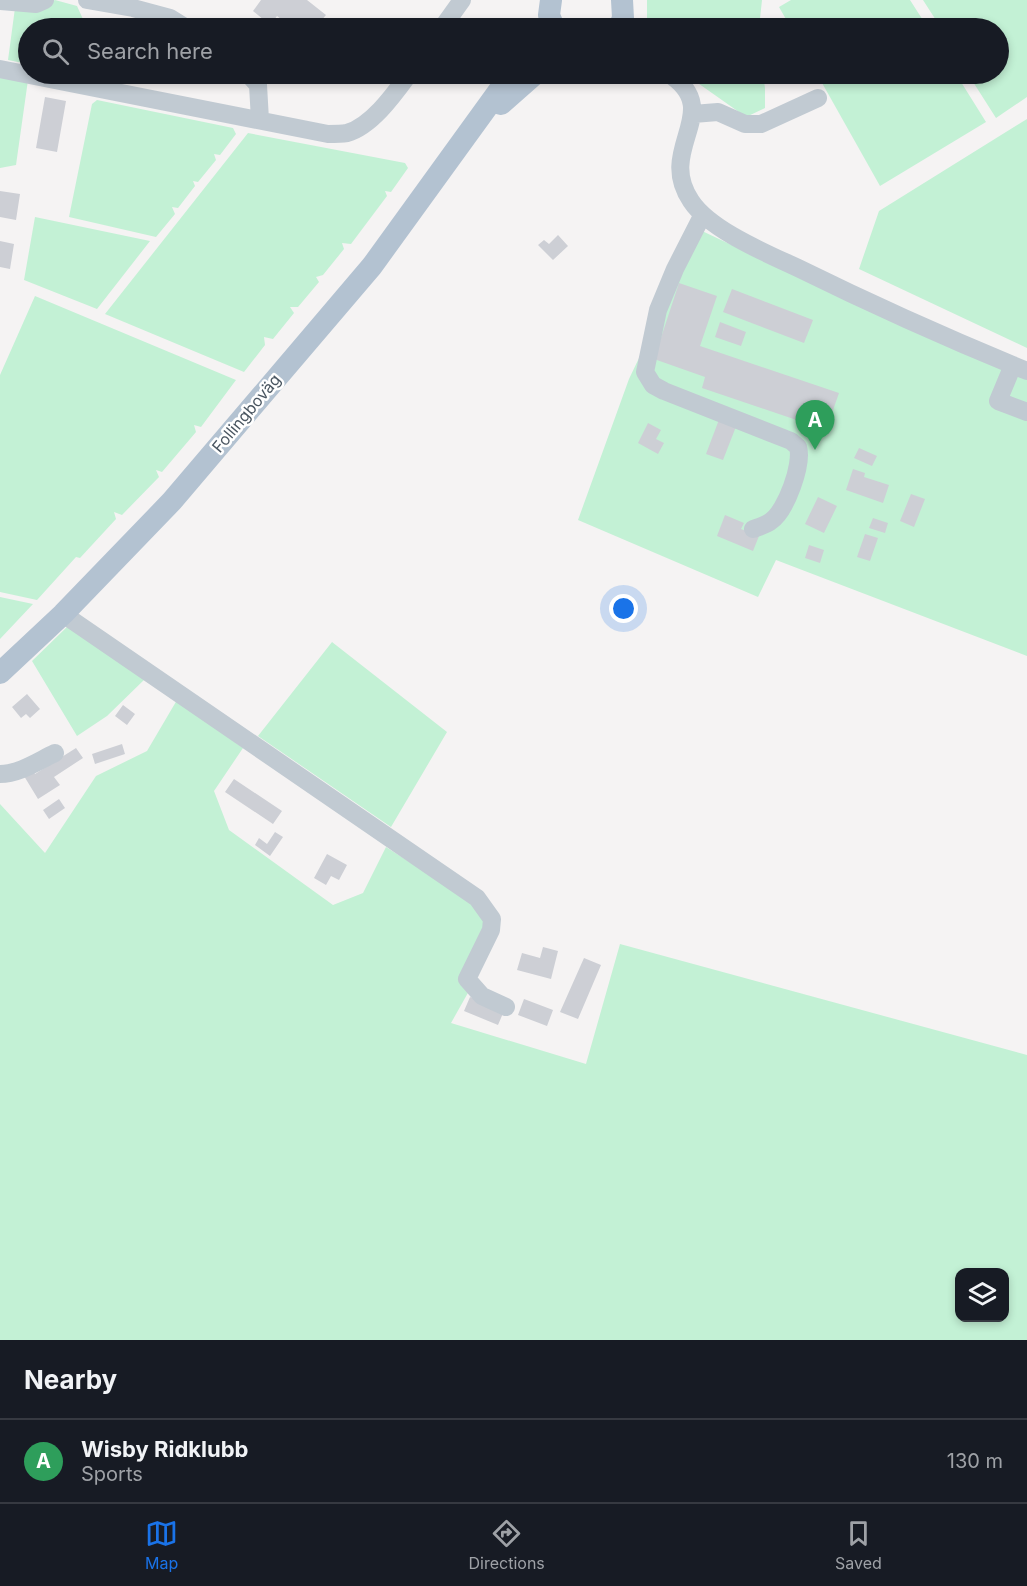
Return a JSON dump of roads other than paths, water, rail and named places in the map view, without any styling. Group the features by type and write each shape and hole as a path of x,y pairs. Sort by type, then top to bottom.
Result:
{"main road":[{"path":"622,0 622,18"},
{"name":"Follingboväg","path":"0,673 63,614 172,501 372,266 504,84"},
{"name":"Follingboväg","path":"470,133 524,84"}],"street":[{"path":"0,1 36,4 45,0"},
{"path":"87,0 133,8 170,18"},
{"path":"449,18 462,0"},
{"path":"0,69 18,73"},
{"path":"76,84 328,134 347,133 359,127 377,113 402,84"},
{"path":"257,84 260,120"},
{"path":"681,84 690,95 693,114 681,152 680,173 686,193 702,216 750,245 852,294 979,352 1020,368 998,401 1027,412"},
{"path":"693,114 718,112 745,124 761,124 818,98"},
{"path":"702,216 675,269 658,310 645,372 653,385 664,391 791,441 798,447 800,462 783,509 771,522 753,529"},
{"path":"63,614 477,898 492,919 491,930 467,979 482,996 506,1007"},
{"path":"0,774 8,774 55,753"}],"place":[{"name":"Wisby Ridklubb","path":"815,450"}]}
